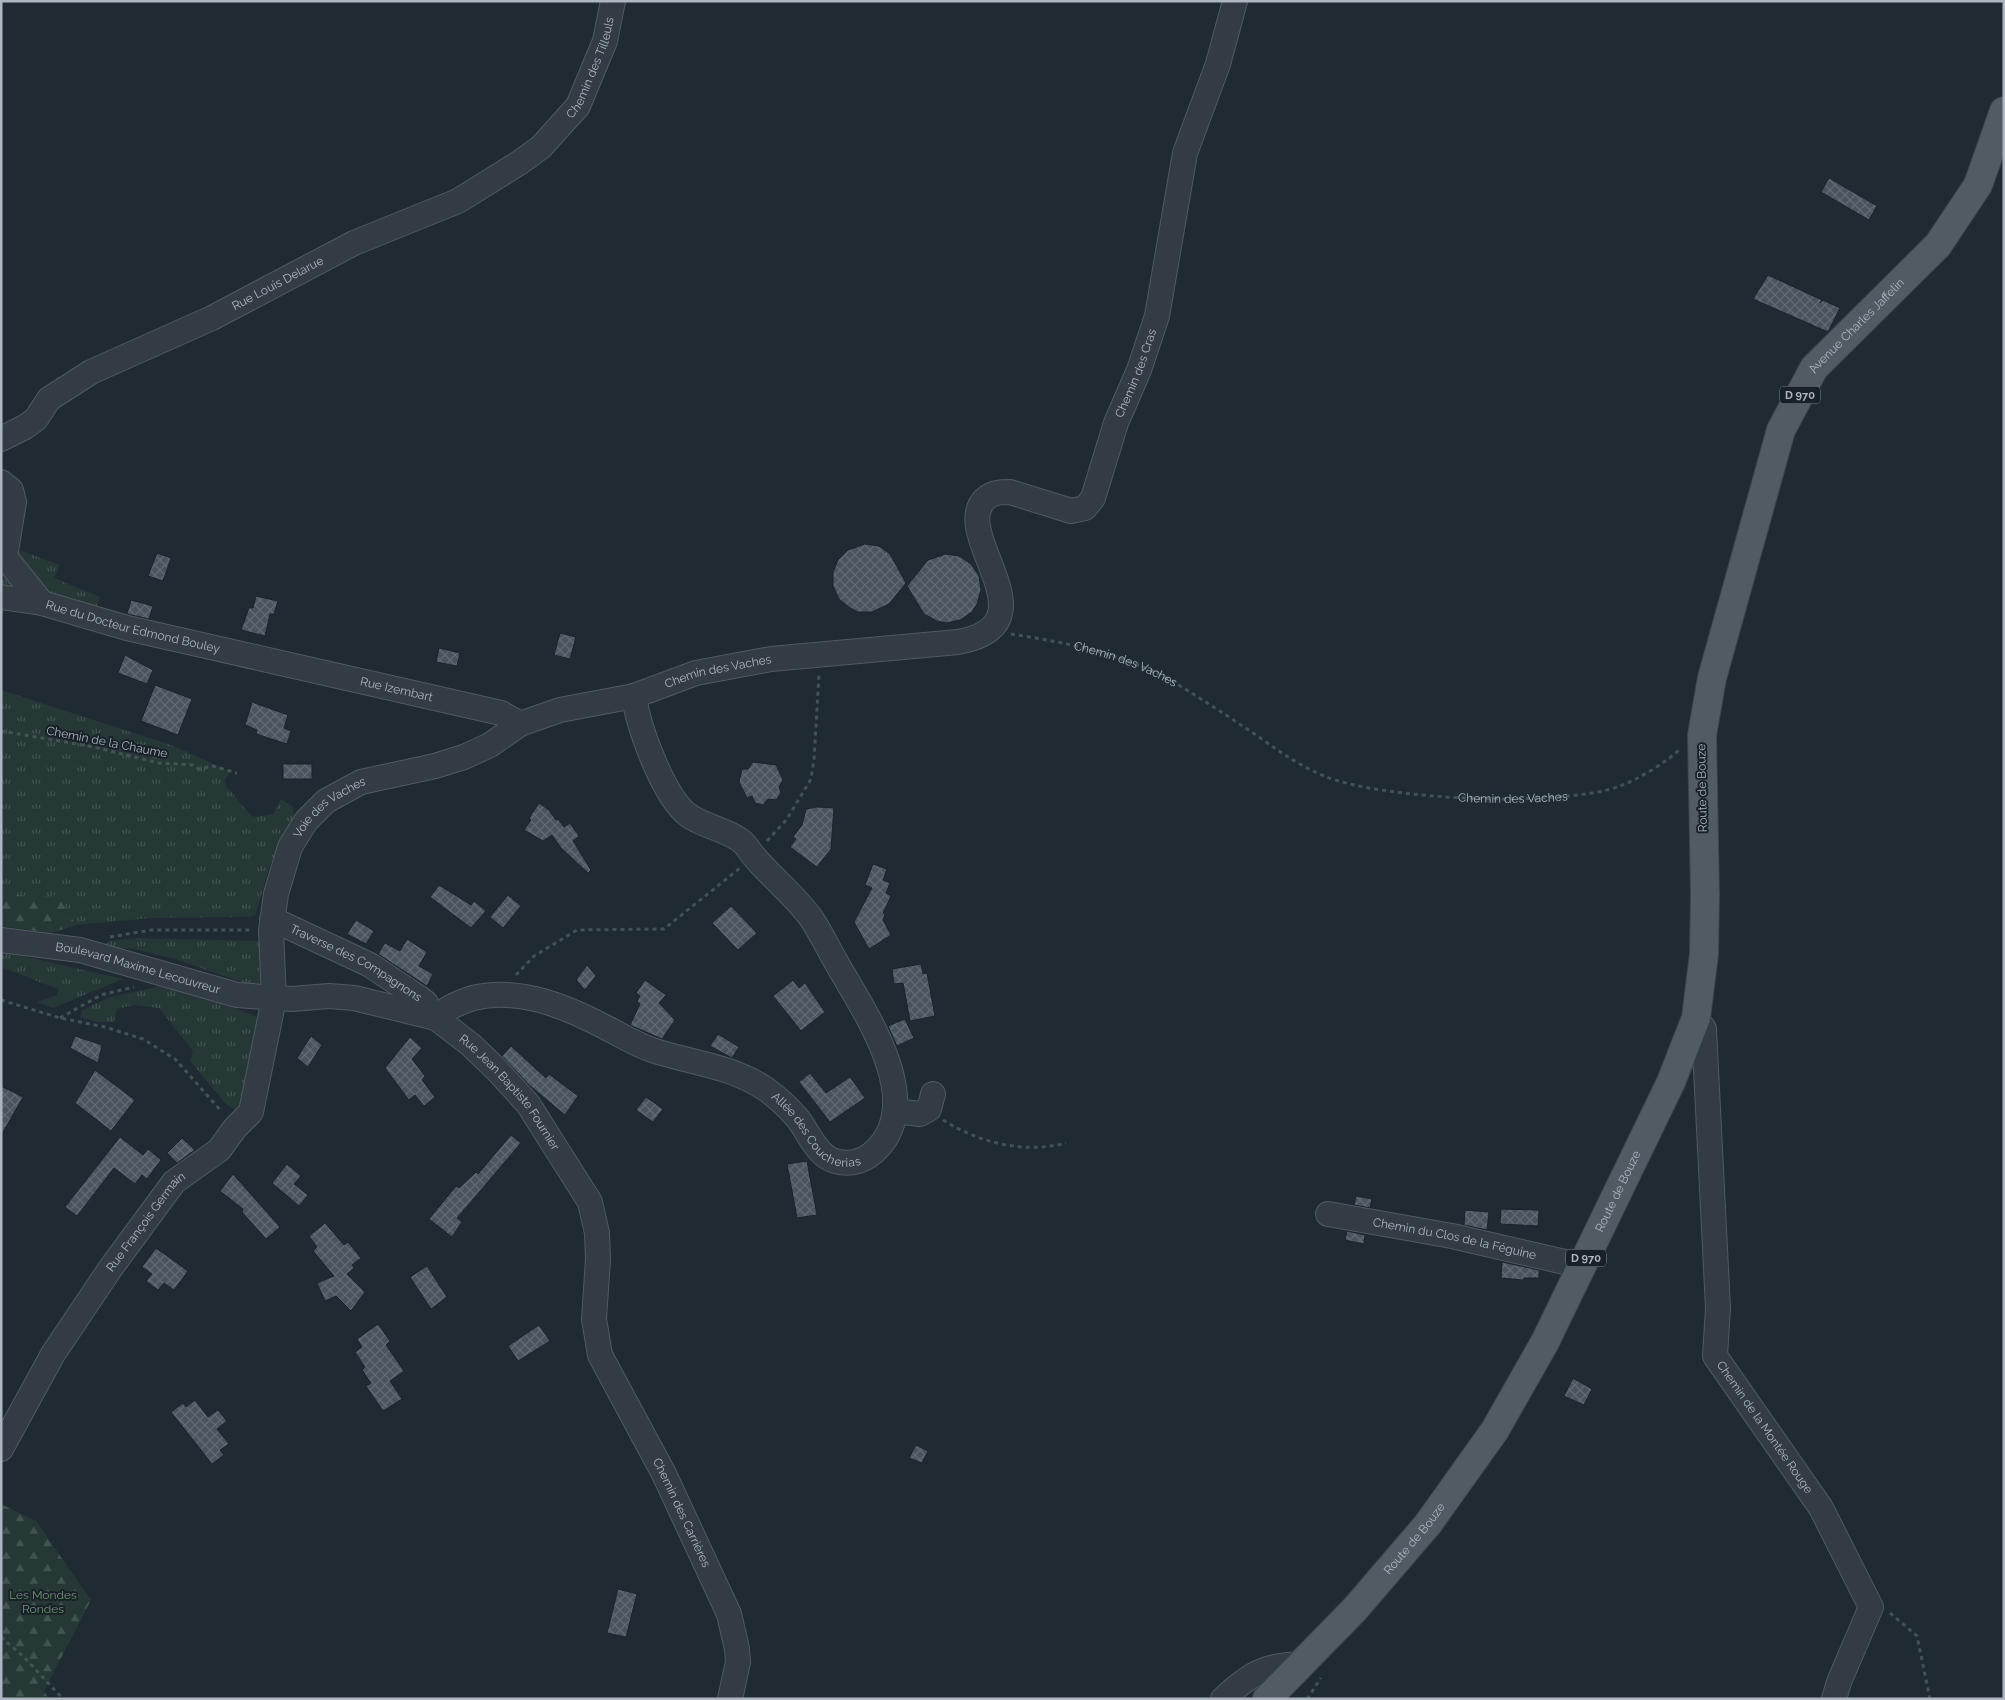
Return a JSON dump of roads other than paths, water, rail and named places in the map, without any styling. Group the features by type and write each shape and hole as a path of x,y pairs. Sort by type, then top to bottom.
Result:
{"main road":[{"name":"Avenue Charles Jaffelin","path":"1702,735 1712,678 1781,430 1814,368 1938,245 1978,185 2004,112"},
{"name":"Route de Bouze","path":"1267,1699 1355,1609 1428,1524 1489,1438 1545,1342 1671,1082 1696,1018 1704,954 1702,735"}],"street":[{"name":"Chemin des Tilleuls","path":"558,130 578,106 589,81 605,41 614,1"},
{"name":"Chemin des Cras","path":"992,627 1001,604 997,581 978,526 980,508 988,497 1001,492 1010,492 1071,512 1084,508 1093,498 1116,424 1139,370 1157,316 1186,153 1218,64 1235,1"},
{"name":"Rue Louis Delarue","path":"1,439 24,427 36,418 49,399 91,372 212,318 354,243 458,201 519,163 541,147 558,130"},
{"name":"Rue du Docteur Edmond Bouley","path":"1,482 11,490 14,502 6,557 42,603 127,628 271,661"},
{"path":"1,597 42,603"},
{"name":"Chemin des Vaches","path":"520,724 560,710 634,696 696,673 771,659 958,642 977,638 992,627"},
{"name":"Rue Izembart","path":"271,661 501,713 520,724"},
{"name":"Allée des Coucherias","path":"433,1017 466,1000 503,994 534,998 571,1011 632,1042 653,1050 722,1068 752,1080 787,1107 827,1158 837,1162 854,1163 872,1155 885,1140 895,1111 895,1092 889,1068 872,1025 811,918 753,857 742,841 688,816 673,801 653,761 634,696"},
{"name":"Voie des Vaches","path":"274,999 272,925 276,894 290,847 306,821 326,801 361,782 435,766 464,757 490,745 520,724"},
{"name":"Traverse des Compagnons","path":"272,925 370,965 426,1003 433,1017"},
{"name":"Boulevard Maxime Lecouvreur","path":"1,940 80,950 236,995 274,999"},
{"name":"Rue Jean Baptiste Fournier","path":"274,999 329,996 354,998 433,1017 472,1045 528,1104 590,1202 595,1217 598,1248 594,1319 595,1335"},
{"name":"Rue François Germain","path":"1,1449 53,1354 110,1269 174,1182 220,1150 235,1128 251,1112 274,999"},
{"name":"Chemin de la Montée Rouge","path":"1696,1018 1704,1029 1718,1308 1715,1356 1821,1508 1871,1607 1839,1682 1834,1699"},
{"path":"895,1111 920,1114 931,1102"},
{"name":"Chemin du Clos de la Féguine","path":"1328,1214 1452,1236 1582,1266"},
{"name":"Chemin des Carrières","path":"595,1335 600,1355 664,1474 728,1614 737,1649 738,1662 730,1699"},
{"path":"1223,1699 1264,1668 1301,1664"}],"park label":[{"name":"Les Mondes Rondes","path":"43,1602"}]}
